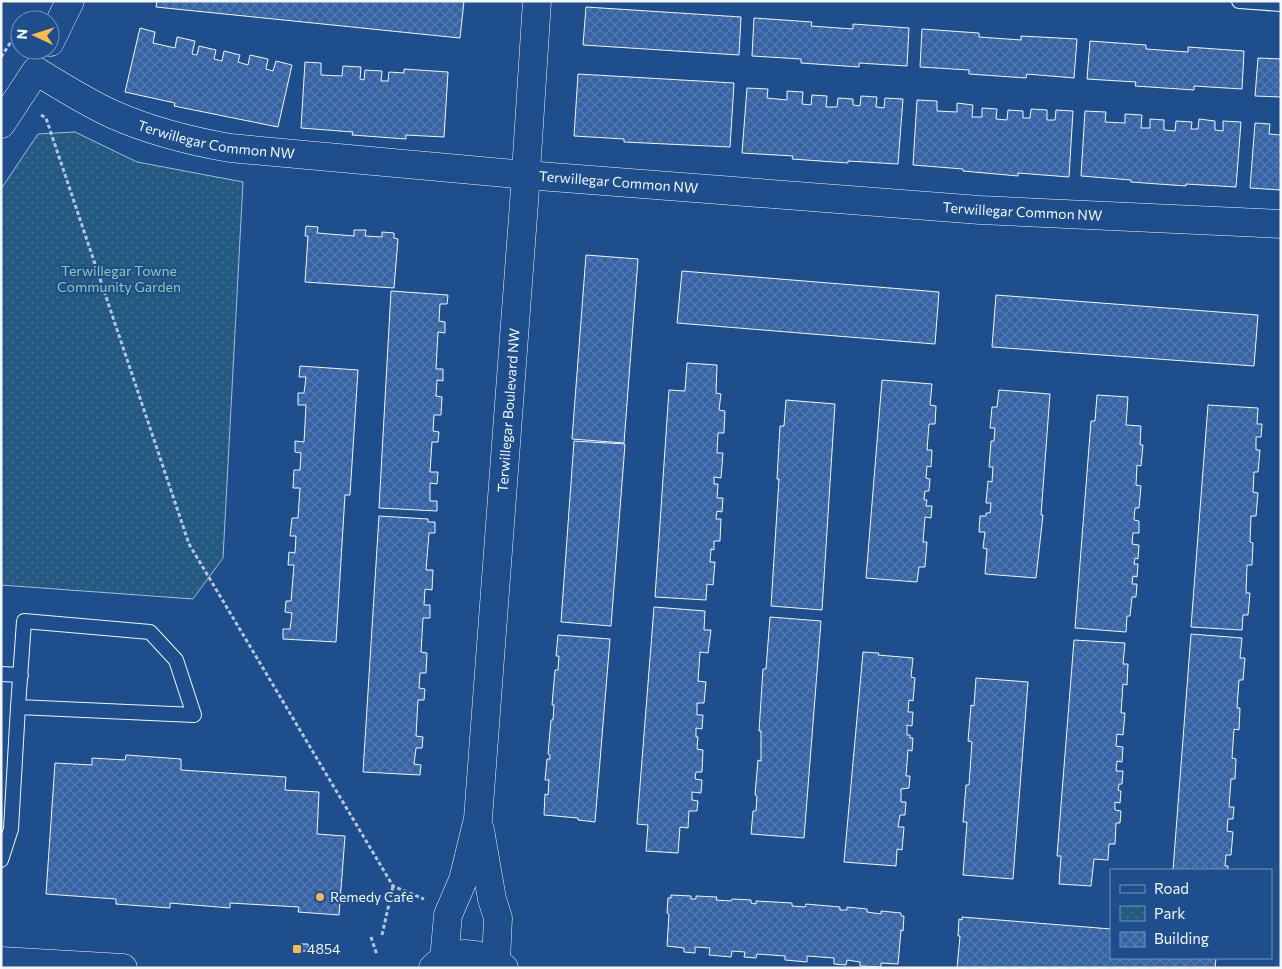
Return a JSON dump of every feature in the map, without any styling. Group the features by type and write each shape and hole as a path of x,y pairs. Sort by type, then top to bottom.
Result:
{"street":[{"path":"60,22 70,1"},
{"name":"Terwillegar Boulevard NW","path":"433,965 448,915 463,880 478,819 526,175 537,1"},
{"name":"Terwillegar Common NW","path":"1,124 41,60 113,114 164,133 195,142 230,148 526,175 980,210 1281,224"},
{"name":"Terwillegar Boulevard NW","path":"478,819 492,899 498,918 502,966"},
{"path":"433,965 450,956 464,953 479,954 502,966"},
{"path":"1,960 123,968"}],"lane":[{"path":"1239,1 1281,4"},
{"path":"1,860 11,829 18,707 24,621 150,632 176,660 194,715 18,707"},
{"path":"1,674 21,675"}],"path":[{"path":"1,57 10,43"},
{"path":"17,99 46,118 189,544 393,886 426,900"},
{"path":"382,935 393,886"},
{"path":"371,936 377,955"}],"green space":[{"name":"Terwillegar Towne Community Garden","path":"75,132 137,162 243,182 223,558 193,599 1,585 1,189 38,134"}],"building":[{"path":"157,1 464,1 460,38 156,7"},
{"path":"586,7 741,17 739,55 583,45"},
{"path":"754,18 812,22 811,26 853,29 853,24 909,28 907,66 859,63 859,67 801,63 801,59 752,56"},
{"path":"140,28 155,32 153,43 175,48 177,37 195,41 192,54 197,55 199,46 216,50 214,59 222,61 224,51 240,55 238,62 248,65 250,55 268,59 266,69 273,71 276,61 292,65 278,127 174,106 175,103 125,92"},
{"path":"922,29 979,33 979,37 1021,40 1021,36 1077,39 1074,78 1027,74 1026,78 969,74 969,70 920,67"},
{"path":"1090,41 1146,45 1146,49 1188,52 1188,47 1244,51 1242,89 1194,86 1194,90 1135,86 1136,82 1087,79"},
{"path":"1258,58 1281,59 1281,97 1255,96"},
{"path":"305,62 321,63 321,75 342,76 343,66 361,67 360,79 364,80 365,70 382,71 381,81 388,81 389,72 404,73 404,69 448,72 444,137 406,135 406,139 352,135 353,132 301,128"},
{"path":"578,74 734,83 730,147 624,142 624,139 574,136"},
{"path":"747,88 768,89 767,98 787,100 787,91 803,92 802,104 811,105 812,95 827,96 826,107 837,107 838,98 853,99 853,105 860,106 861,96 877,97 876,107 884,108 885,98 903,99 898,164 848,161 848,163 792,159 793,156 742,153"},
{"path":"917,100 937,101 937,111 957,112 957,103 973,105 972,117 982,117 982,108 997,109 996,119 1007,120 1008,110 1023,111 1023,118 1030,118 1031,109 1047,110 1047,120 1055,120 1056,110 1073,111 1069,177 1018,173 1018,176 913,165"},
{"path":"1085,111 1106,112 1105,122 1125,123 1125,114 1142,115 1141,128 1150,128 1150,119 1164,120 1164,130 1175,131 1176,121 1192,122 1191,129 1198,129 1199,119 1215,121 1215,130 1223,131 1223,121 1241,122 1236,187 1186,184 1186,186 1081,176"},
{"path":"1255,123 1270,124 1269,134 1281,135 1281,190 1250,188"},
{"path":"306,226 318,227 317,233 354,236 354,230 366,230 365,236 382,237 382,232 394,233 394,238 398,239 394,288 305,282 308,236 305,236"},
{"path":"586,255 638,259 624,443 572,439"},
{"path":"682,271 939,292 935,344 677,323"},
{"path":"391,291 448,295 447,304 440,304 439,321 445,322 445,333 438,332 436,369 443,369 443,381 437,380 436,396 442,397 441,415 434,415 433,431 439,432 438,442 432,442 430,472 438,472 437,484 430,483 430,501 437,501 437,511 379,508"},
{"path":"996,295 1258,315 1254,366 992,347"},
{"path":"687,363 717,365 716,393 721,394 719,410 725,411 724,433 718,433 717,453 723,453 721,478 714,477 714,484 718,484 717,498 723,498 722,512 717,511 716,519 721,519 720,541 714,541 714,550 711,549 710,562 715,562 713,585 707,584 706,600 655,597 669,390 685,391"},
{"path":"300,366 358,370 350,495 345,495 336,642 283,639 283,629 290,629 292,613 285,612 286,601 291,601 294,565 288,565 289,552 295,553 296,536 290,536 292,518 298,518 300,488 293,488 294,470 300,470 301,453 295,452 295,441 304,442 306,405 298,405 298,393 304,393 306,377 299,377"},
{"path":"882,380 932,384 930,405 936,406 935,424 929,424 927,450 932,450 931,467 927,466 926,478 930,479 929,491 925,491 924,500 927,500 926,506 932,506 931,518 925,517 923,542 927,542 925,567 919,567 917,582 866,578"},
{"path":"999,390 1050,394 1041,515 1043,515 1036,578 985,574 987,549 983,548 985,532 979,532 980,516 986,516 986,513 990,513 991,503 986,503 988,481 992,482 993,467 989,467 991,441 994,441 995,428 990,428 992,407 997,407"},
{"path":"1097,395 1128,397 1126,425 1141,426 1140,445 1143,445 1141,466 1137,465 1136,485 1141,486 1139,508 1135,508 1134,520 1139,521 1139,533 1133,533 1132,544 1139,545 1138,559 1135,558 1134,564 1138,564 1137,577 1133,576 1132,584 1137,584 1136,597 1132,597 1130,616 1127,616 1126,632 1075,628 1091,421 1095,421"},
{"path":"786,400 835,404 822,610 771,606 779,479 777,479 780,426 784,426"},
{"path":"1208,405 1258,408 1257,424 1262,424 1261,437 1256,437 1256,450 1260,450 1258,472 1254,472 1253,492 1258,493 1256,516 1251,516 1250,542 1253,543 1252,565 1247,565 1246,593 1250,593 1248,615 1243,615 1242,630 1191,627"},
{"path":"574,441 625,444 611,626 561,622"},
{"path":"379,516 428,519 428,522 435,522 435,533 429,533 426,570 433,570 432,590 425,589 424,605 430,605 430,618 423,618 421,652 427,653 426,673 420,673 419,688 425,689 424,700 418,700 416,736 423,737 422,748 416,748 414,764 421,765 420,775 363,772"},
{"path":"654,607 705,611 704,630 711,630 708,653 700,652 698,681 706,682 704,703 697,703 697,715 703,715 702,729 696,728 696,737 698,737 697,749 703,750 702,772 696,772 695,779 702,780 701,793 692,792 692,800 698,801 697,811 689,811 688,828 680,827 678,853 646,851 648,825 637,824"},
{"path":"770,617 821,621 804,838 751,834 753,811 756,811 757,796 755,795 758,760 761,761 761,731 759,731 763,669 766,669"},
{"path":"1191,634 1242,638 1240,658 1245,658 1243,680 1239,680 1237,708 1240,708 1239,730 1234,729 1232,758 1236,759 1235,779 1231,779 1229,807 1234,807 1233,819 1228,819 1227,831 1233,832 1231,855 1226,855 1225,866 1228,866 1228,869 1173,869"},
{"path":"558,635 610,639 595,822 578,820 578,818 544,815 545,794 548,795 549,780 545,780 547,759 550,759 548,754 551,720 553,720 554,705 552,705 555,670 558,670 559,656 556,656"},
{"path":"1074,640 1125,643 1123,664 1128,664 1127,685 1123,684 1121,713 1125,713 1123,735 1117,734 1116,746 1123,747 1122,762 1117,761 1116,771 1123,771 1122,784 1119,784 1118,790 1121,791 1120,803 1115,802 1115,810 1121,811 1120,823 1116,823 1115,844 1109,844 1108,860 1094,859 1091,886 1059,884 1061,856 1057,856"},
{"path":"863,652 913,658 911,677 915,678 913,701 909,700 908,712 913,712 912,726 907,725 907,735 913,738 912,751 908,750 906,776 910,776 909,788 901,789 901,802 906,802 905,815 900,815 898,827 904,827 902,850 897,849 896,866 844,862"},
{"path":"976,678 1028,682 1013,879 963,875 967,822 963,822 966,785 969,785 972,742 968,741 971,705 974,706"},
{"path":"126,755 181,759 181,770 286,777 285,790 319,792 317,834 345,836 339,915 298,912 299,907 230,903 230,908 170,903 170,908 116,904 116,899 46,894 55,763 92,765 92,758 125,760"},
{"path":"671,895 691,896 691,899 696,899 696,896 717,897 716,900 751,900 751,903 756,904 756,901 792,903 792,906 805,907 806,904 840,907 840,910 847,910 847,907 867,909 867,912 881,914 881,911 901,913 901,916 904,916 898,964 881,963 881,967 860,966 860,962 847,960 846,965 834,964 834,958 807,956 807,962 785,960 785,956 757,954 756,958 744,957 745,952 732,951 731,957 709,955 710,948 695,947 695,953 684,952 684,948 667,946 668,898 671,898"},
{"path":"962,917 1110,929 1110,959 1216,959 1215,968 957,968 960,936 958,936 959,919 962,920"},
{"path":"297,944 308,944 308,951 297,951"}],"place":[{"name":"Remedy Cafe","path":"320,897"},
{"name":"4854","path":"297,949"}]}
